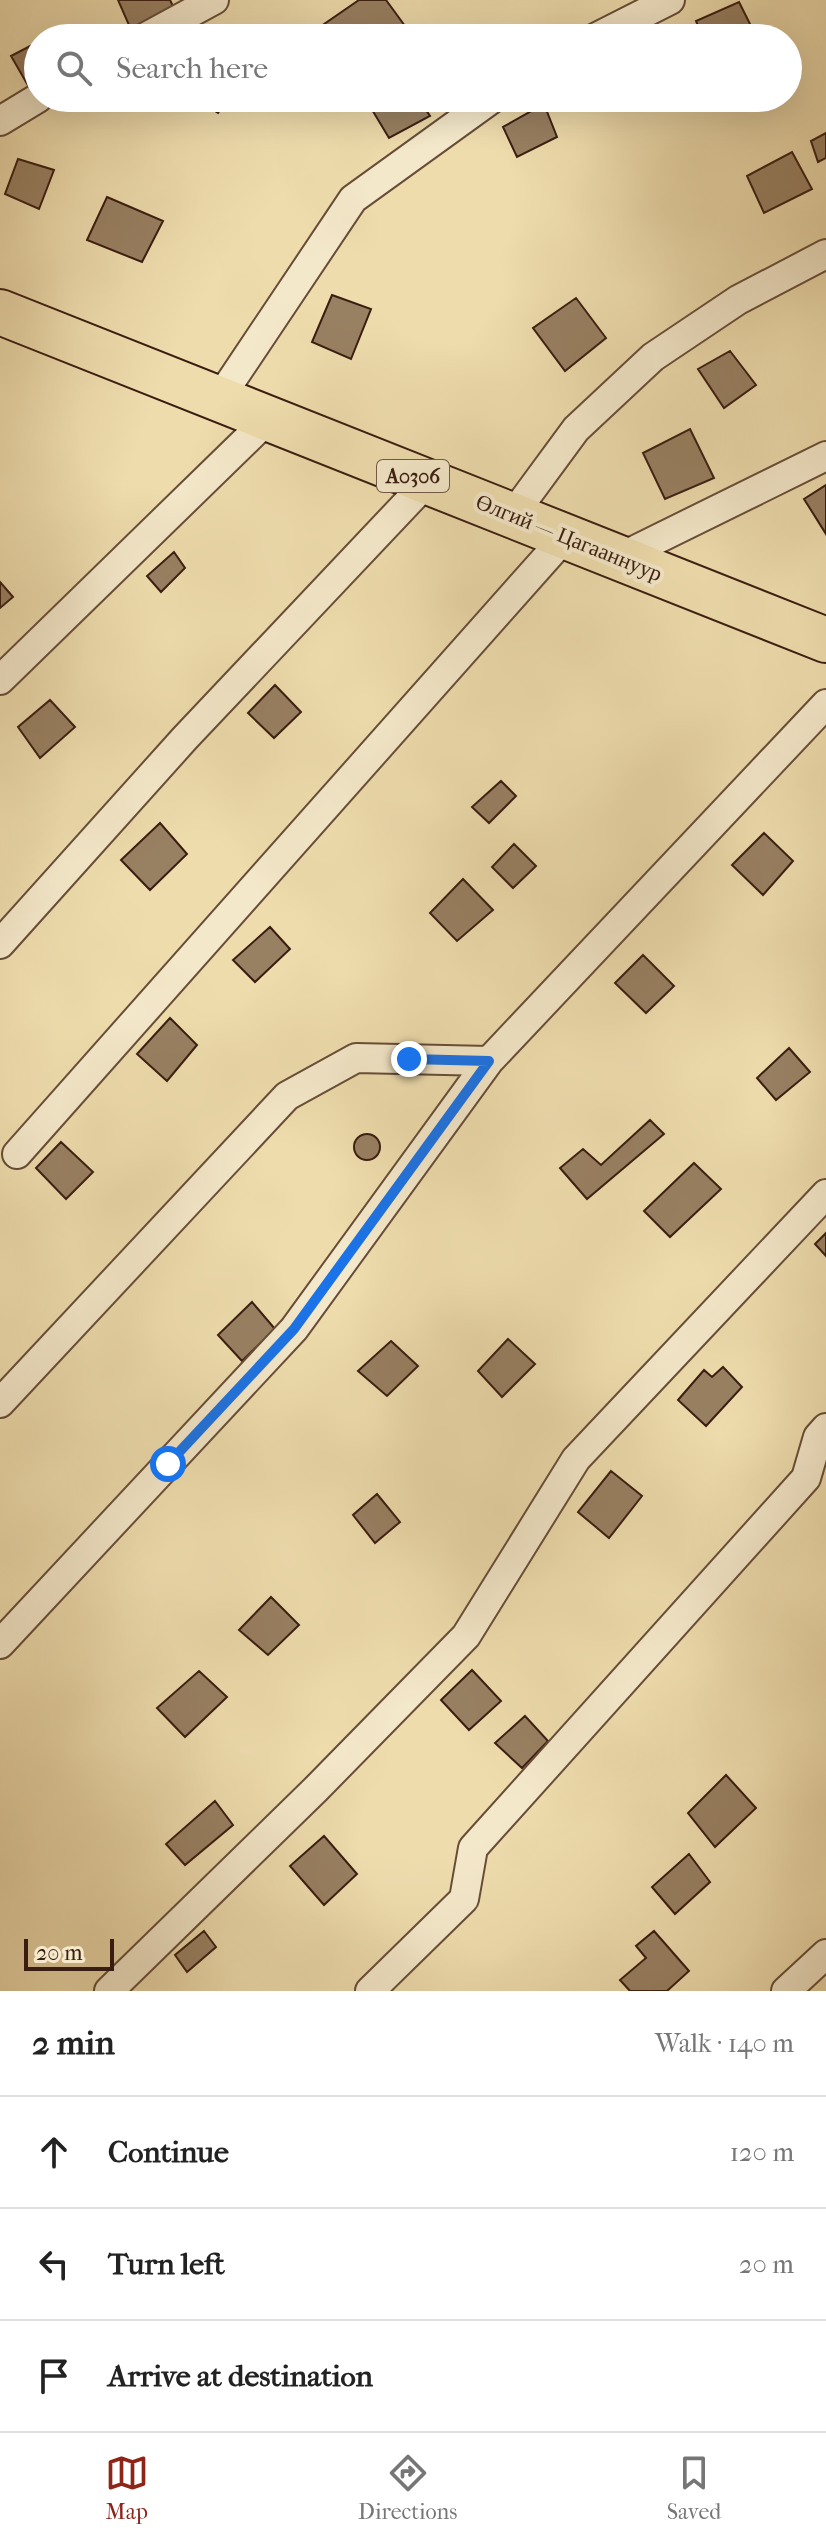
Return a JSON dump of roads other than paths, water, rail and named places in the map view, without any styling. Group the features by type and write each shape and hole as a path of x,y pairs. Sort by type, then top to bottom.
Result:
{"highway":[{"name":"Өлгий — Цагааннуур","path":"0,312 826,640"}],"street":[{"path":"170,24 214,0"},
{"path":"623,24 670,0"},
{"path":"0,121 24,106"},
{"path":"219,399 353,199 474,112"},
{"path":"512,516 576,429 653,357 738,300 826,254"},
{"path":"0,680 268,419"},
{"path":"619,558 826,456"},
{"path":"0,944 185,738 427,482"},
{"path":"17,1154 565,537"},
{"path":"0,1644 294,1329 489,1061 826,704"},
{"path":"0,1403 287,1096 356,1058 489,1061"},
{"path":"109,1991 316,1789 466,1636 576,1459 826,1194"},
{"path":"370,1991 464,1899 473,1848 806,1478 818,1437 826,1428"},
{"path":"786,1991 826,1954"}]}
